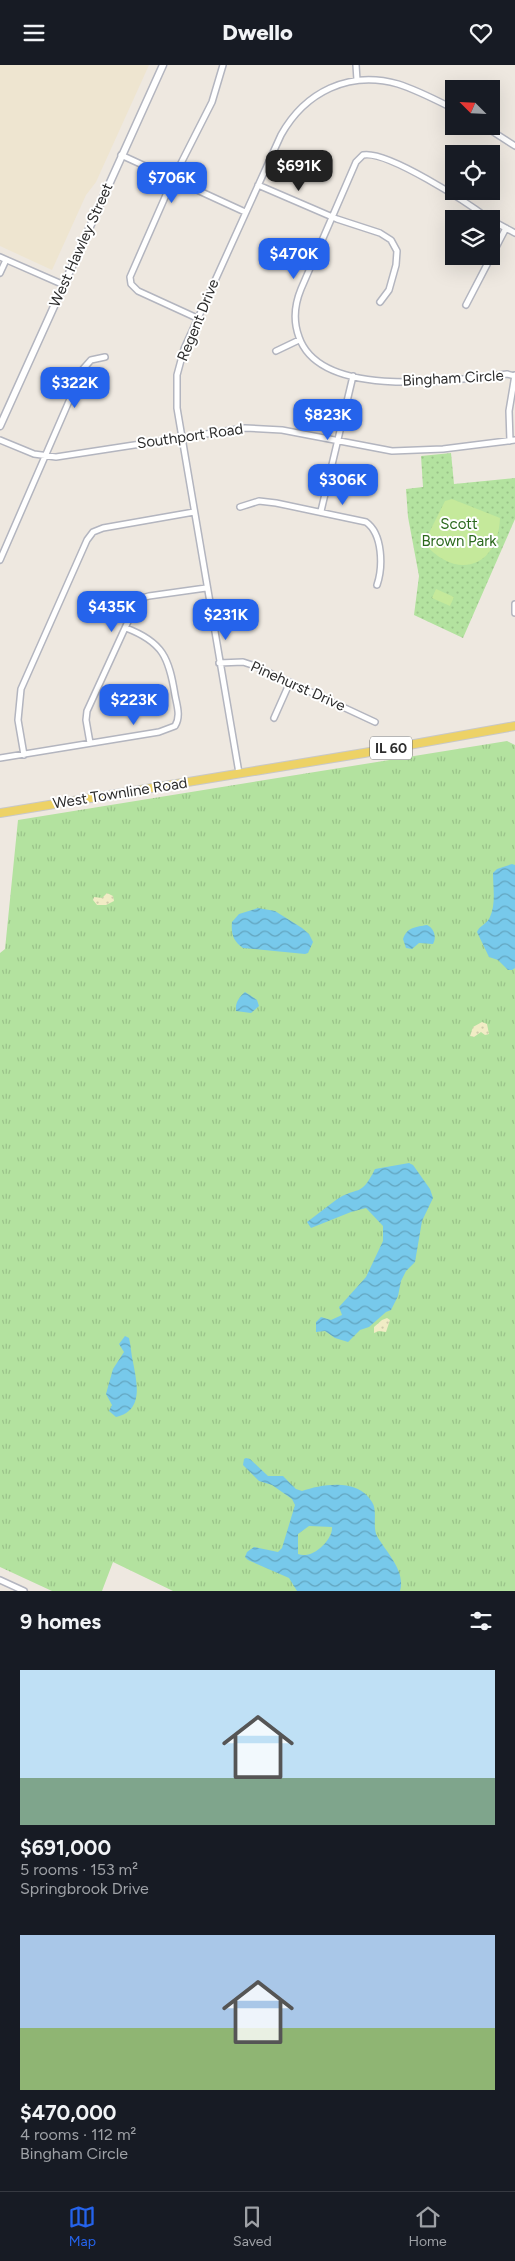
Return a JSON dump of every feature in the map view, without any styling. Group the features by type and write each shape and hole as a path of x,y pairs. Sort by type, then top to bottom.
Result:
{"main road":[{"name":"IL 60","path":"239,773 515,726"},
{"name":"West Townline Road","path":"0,813 239,773"}],"street":[{"name":"West Hawley Street","path":"0,426 163,65"},
{"path":"197,318 138,291 132,284 130,277 172,179 212,102 223,65"},
{"path":"356,65 356,80"},
{"name":"Regent Drive","path":"239,773 181,436 176,397 177,375 184,349 281,135 292,116 303,105 322,91 338,84 356,80 378,80 398,84 445,105"},
{"path":"498,135 515,146"},
{"name":"Bingham Circle","path":"475,210 425,178 369,153 359,157 297,300 294,318 299,340 310,356 319,364 353,376 415,382 507,374 515,375"},
{"path":"121,155 246,212"},
{"path":"258,185 332,217 387,236 395,245 397,258 388,290 380,302"},
{"name":"Bingham Circle","path":"500,226 515,233"},
{"path":"466,305 506,229"},
{"path":"0,257 64,285"},
{"path":"0,273 6,260"},
{"path":"276,351 299,340"},
{"path":"0,560 83,369 92,360 106,357"},
{"path":"513,441 509,411 515,375"},
{"path":"321,511 353,376"},
{"name":"Southport Road","path":"44,457 56,457 226,429 282,429 371,448 412,451 513,441"},
{"path":"0,439 44,457"},
{"path":"240,507 259,501 321,511 366,522 373,528 381,559 378,585"},
{"path":"24,755 18,720 21,689 87,540 93,532 103,528 194,512"},
{"path":"90,743 86,720 87,711 136,604 142,598 206,588"},
{"path":"515,604 515,613"},
{"path":"0,759 167,731 174,726 178,718 171,670 165,656 152,641 126,628"},
{"name":"Pinehurst Drive","path":"219,663 243,662 375,722"},
{"path":"274,718 290,683"},
{"path":"0,1580 24,1591"}],"shaded area":[{"path":"0,65 149,65 96,182 86,195 52,270 0,246"}],"green space":[{"name":"Scott Brown Park","path":"451,453 454,484 515,478 515,519 463,638 414,615 419,576 408,517 406,489 423,487 421,456"},
{"path":"452,499 500,518 492,548 484,558 473,563 462,565 449,562 436,555 424,543 445,501"},
{"path":"436,589 454,597 450,606 432,598"},
{"path":"507,741 515,745 515,1591 173,1591 113,1562 102,1591 52,1591 0,1567 0,953 5,949 18,820"}],"sand":[{"path":"107,893 113,896 114,901 106,905 97,905 93,900 94,897 102,898"},
{"path":"482,1022 487,1024 489,1034 485,1035 481,1032 474,1037 470,1036 473,1027"},
{"path":"387,1318 390,1320 386,1332 379,1331 374,1333 374,1327"}],"water":[{"path":"512,864 515,865 515,968 508,970 498,960 489,957 477,932 489,919 492,912 494,901 493,873 497,869"},
{"path":"258,908 275,911 309,934 313,942 308,953 243,948 237,943 233,937 232,922 239,914"},
{"path":"427,925 434,933 435,939 433,944 419,943 412,949 406,948 403,939 407,932 412,928"},
{"path":"245,992 257,1000 259,1006 251,1013 236,1011 238,1000"},
{"path":"409,1163 413,1165 430,1189 433,1198 422,1221 415,1262 406,1271 401,1281 398,1296 391,1310 369,1327 360,1330 348,1342 335,1338 325,1331 316,1332 316,1322 321,1317 331,1320 342,1315 339,1307 366,1277 383,1241 383,1226 366,1208 311,1228 307,1222 336,1200 362,1188 375,1169"},
{"path":"125,1336 130,1341 137,1387 135,1402 131,1409 125,1414 116,1417 109,1411 112,1405 106,1394 113,1369 124,1352 119,1344"},
{"path":"244,1459 250,1459 268,1476 283,1476 296,1489 302,1491 320,1486 340,1485 358,1489 366,1494 374,1506 377,1536 398,1569 401,1584 400,1591 297,1591 289,1578 248,1560 245,1557 247,1552 254,1547 278,1552 282,1548 295,1505 292,1499 272,1485 259,1481 243,1465","holes":["309,1526 332,1527 329,1538 321,1548 309,1554 298,1554 298,1534"]}]}
